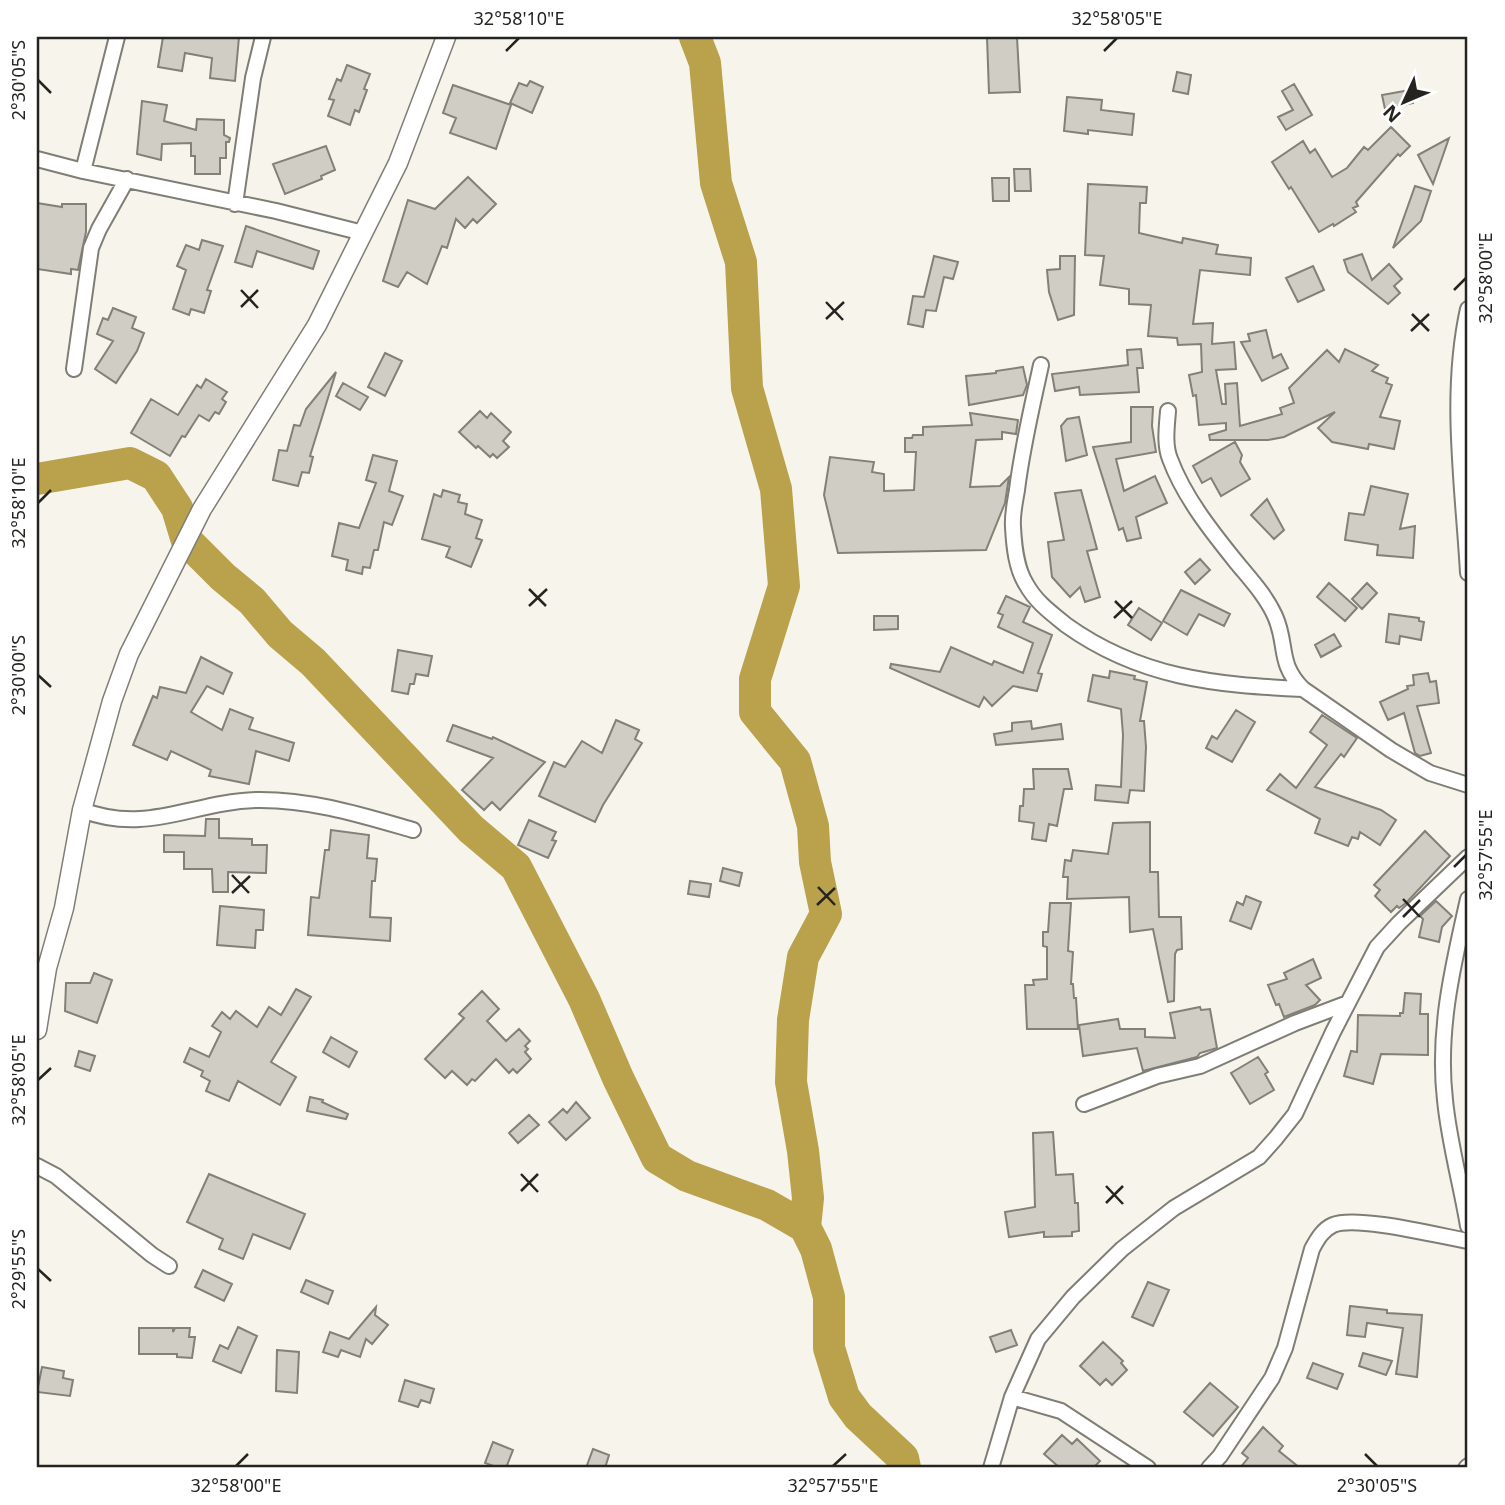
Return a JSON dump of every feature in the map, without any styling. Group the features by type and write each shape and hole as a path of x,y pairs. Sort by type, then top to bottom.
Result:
{"street":[{"path":"83,171 117,37"},
{"path":"235,204 253,78 263,37"},
{"path":"37,1030 42,967 64,908 82,810 112,702 129,654 202,509 317,325 398,163 441,40"},
{"path":"37,159 276,211 363,233"},
{"path":"74,369 91,248 127,179"},
{"path":"1468,309 1457,391 1468,573"},
{"path":"1041,365 1022,449 1012,524 1017,562 1024,582 1038,604 1088,641 1124,659 1188,679 1226,685 1303,690"},
{"path":"1168,411 1166,435 1169,457 1185,491 1213,533 1263,594 1280,630 1284,657 1292,678 1303,690 1391,750 1430,773 1468,786"},
{"path":"82,810 105,819 133,821 253,800 287,801 345,810 413,830"},
{"path":"991,1468 1012,1397 1038,1339 1073,1297 1122,1249 1174,1208 1259,1157 1276,1138 1295,1114 1377,947 1468,858"},
{"path":"1468,898 1447,995 1443,1054 1445,1100 1468,1226"},
{"path":"1084,1104 1157,1076 1200,1066 1295,1023 1349,1003"},
{"path":"37,1166 56,1175 169,1266"},
{"path":"1209,1468 1220,1456 1272,1378 1285,1348 1312,1249 1319,1235 1333,1225 1359,1222 1468,1241"},
{"path":"1012,1397 1061,1411 1148,1468"}],"building":[{"path":"163,37 239,37 235,81 210,78 212,58 185,53 182,71 158,67"},
{"path":"987,37 1017,37 1020,92 989,93"},
{"path":"347,65 370,74 359,112 355,110 350,125 328,116 334,100 329,99 337,79 341,81"},
{"path":"1177,72 1191,75 1188,94 1173,91"},
{"path":"530,81 543,87 532,113 510,103 519,83 527,86"},
{"path":"1294,84 1312,115 1286,130 1278,117 1293,110 1282,91"},
{"path":"453,85 511,105 496,149 450,133 456,118 443,113"},
{"path":"1410,90 1413,103 1385,109 1382,95"},
{"path":"1067,97 1102,100 1101,110 1134,114 1132,135 1088,130 1088,134 1064,131"},
{"path":"142,101 167,105 164,121 196,130 197,119 224,120 224,135 230,138 229,142 226,142 226,158 220,158 220,174 195,174 195,156 191,156 191,143 162,144 161,160 137,154"},
{"path":"1391,127 1410,146 1400,156 1398,154 1356,202 1358,206 1353,208 1356,212 1319,232 1272,162 1303,141 1310,153 1315,149 1332,177 1347,168 1364,147 1368,150"},
{"path":"1449,138 1440,164 1433,184 1418,155"},
{"path":"326,146 335,170 321,176 322,179 285,194 273,164"},
{"path":"1014,169 1030,169 1031,191 1015,191"},
{"path":"468,177 496,204 477,223 473,219 465,228 456,219 447,248 442,246 427,284 407,272 398,287 383,281 408,200 435,209"},
{"path":"992,178 1009,178 1009,201 993,201"},
{"path":"1088,184 1147,187 1146,203 1140,203 1139,233 1182,243 1183,238 1218,245 1216,254 1251,258 1250,275 1200,270 1193,324 1213,323 1212,344 1234,342 1236,369 1216,370 1222,404 1226,404 1225,384 1237,383 1240,426 1282,414 1280,408 1294,403 1289,388 1327,350 1339,362 1345,349 1378,365 1372,371 1388,378 1386,383 1392,385 1380,417 1400,421 1394,449 1369,444 1368,449 1332,442 1318,428 1335,412 1284,437 1268,440 1210,440 1209,435 1226,430 1226,423 1199,425 1196,395 1193,396 1189,375 1202,372 1201,344 1178,345 1177,338 1148,336 1151,305 1129,304 1129,289 1100,285 1104,256 1085,255"},
{"path":"1415,186 1431,191 1421,221 1393,248"},
{"path":"37,203 62,207 62,204 86,204 86,232 78,270 71,269 71,274 37,269"},
{"path":"246,226 319,251 313,269 257,251 252,267 235,262"},
{"path":"202,240 223,246 207,290 211,291 204,313 191,309 189,315 173,309 186,270 177,266 186,245 199,250"},
{"path":"1362,254 1372,280 1389,264 1402,279 1394,286 1400,293 1388,304 1348,272 1344,260"},
{"path":"934,256 958,262 953,279 944,277 936,311 926,310 923,327 908,324 913,296 924,297"},
{"path":"1060,256 1075,256 1074,315 1058,320 1049,292 1047,270 1060,269"},
{"path":"1313,266 1324,290 1298,302 1286,278"},
{"path":"113,308 136,317 132,328 144,333 137,351 116,383 95,369 113,341 97,334 103,318 108,320"},
{"path":"1266,330 1273,358 1281,354 1288,368 1262,381 1241,342 1250,341 1248,334"},
{"path":"1141,349 1143,368 1137,368 1139,392 1080,395 1079,387 1055,391 1052,374 1128,365 1127,350"},
{"path":"385,353 402,361 385,396 368,387"},
{"path":"1023,367 1027,385 1023,395 969,405 966,376"},
{"path":"336,372 310,456 313,457 309,473 302,472 298,486 273,480 279,450 287,451 294,425 300,426 306,409"},
{"path":"206,379 227,392 222,399 226,402 219,414 215,412 209,421 199,415 170,456 131,433 151,399 178,415 197,385 201,388"},
{"path":"343,383 368,397 360,410 336,396"},
{"path":"1131,407 1153,407 1152,426 1156,452 1116,459 1124,491 1155,476 1167,503 1136,517 1141,538 1127,541 1123,528 1119,530 1093,447 1131,442"},
{"path":"480,411 487,418 491,413 511,432 503,441 509,447 497,458 493,454 490,457 478,446 476,448 459,432"},
{"path":"970,413 1018,420 1016,434 1002,432 1002,439 976,440 970,487 1000,486 1009,477 1005,503 986,550 838,553 824,495 830,457 874,462 872,472 884,474 884,491 914,490 916,452 905,452 905,438 923,435 923,427 972,425"},
{"path":"1079,417 1087,455 1066,461 1061,426 1067,419"},
{"path":"1235,442 1242,455 1240,462 1250,479 1221,496 1211,478 1202,483 1193,466"},
{"path":"373,455 397,461 389,491 403,496 392,525 384,522 378,550 374,550 370,568 363,567 362,574 346,570 348,560 332,556 339,523 359,528 376,483 366,480"},
{"path":"1371,486 1408,494 1400,529 1415,526 1413,558 1377,555 1378,545 1345,540 1349,513 1364,515"},
{"path":"443,490 460,495 458,502 467,504 465,514 482,520 476,538 482,540 471,567 446,557 450,547 422,539 434,494 441,497"},
{"path":"1081,490 1097,549 1087,551 1100,597 1085,602 1080,587 1070,597 1052,577 1048,542 1064,540 1055,493"},
{"path":"1267,499 1284,530 1274,539 1251,515"},
{"path":"1200,559 1210,570 1195,584 1185,572"},
{"path":"1329,583 1357,608 1345,621 1317,597"},
{"path":"1367,583 1377,593 1362,609 1352,599"},
{"path":"1181,590 1230,614 1224,626 1199,614 1187,635 1163,621"},
{"path":"1006,596 1030,607 1023,622 1052,635 1038,673 1042,674 1037,691 1013,686 992,706 984,697 979,707 890,668 891,664 940,672 951,647 992,665 994,661 1023,673 1033,643 998,627 1003,615 998,613"},
{"path":"1139,608 1162,623 1151,640 1128,625"},
{"path":"1389,614 1419,618 1419,621 1424,622 1421,640 1400,636 1399,644 1386,642"},
{"path":"874,616 898,616 898,629 874,630"},
{"path":"1334,634 1341,646 1321,657 1315,645"},
{"path":"398,650 432,656 428,676 416,674 408,694 392,691"},
{"path":"201,657 232,673 223,694 207,686 191,712 222,730 230,709 253,718 249,729 294,743 289,761 256,751 249,784 209,776 211,770 171,751 167,760 133,745 153,696 157,698 160,687 186,693"},
{"path":"1110,671 1135,676 1134,679 1147,682 1140,721 1144,721 1146,747 1144,791 1130,790 1128,803 1095,800 1096,785 1121,787 1121,709 1088,701 1093,675 1109,678"},
{"path":"1428,673 1430,682 1436,681 1439,703 1417,706 1431,753 1420,756 1415,753 1404,713 1388,720 1380,702 1408,689 1407,686 1414,685 1413,675"},
{"path":"1236,710 1255,722 1232,762 1206,748 1212,736 1217,739"},
{"path":"1322,715 1357,738 1344,757 1341,754 1315,787 1381,810 1396,820 1380,845 1360,832 1358,839 1352,837 1348,846 1315,833 1320,819 1267,790 1280,774 1296,788 1327,745 1310,732"},
{"path":"616,720 639,730 635,739 642,743 595,822 539,796 554,762 565,767 582,741 602,753"},
{"path":"1031,721 1032,729 1061,724 1063,739 996,745 994,734 1012,731 1012,723"},
{"path":"453,725 492,739 493,737 545,762 500,810 492,802 484,810 462,790 493,758 447,741"},
{"path":"1033,769 1068,769 1072,789 1064,789 1057,826 1049,824 1046,841 1032,839 1034,823 1019,821 1024,789 1034,789"},
{"path":"206,819 219,819 219,838 252,839 252,845 267,845 266,873 228,872 228,892 213,892 212,869 184,869 184,852 164,852 164,835 205,836"},
{"path":"529,820 556,832 552,840 556,841 548,858 518,845"},
{"path":"1150,822 1150,872 1158,872 1159,917 1181,917 1182,949 1175,954 1174,1001 1168,1002 1153,929 1130,932 1129,897 1067,899 1068,877 1063,877 1065,860 1071,861 1073,850 1108,854 1113,823"},
{"path":"331,830 369,835 367,858 377,859 375,881 372,881 370,917 391,918 390,941 308,935 311,897 319,898 325,850 329,850"},
{"path":"1425,831 1450,856 1406,903 1391,912 1375,896 1380,890 1374,885"},
{"path":"723,868 742,873 739,886 720,881"},
{"path":"690,881 711,884 709,897 688,894"},
{"path":"1246,896 1261,902 1251,929 1230,921 1237,902 1243,905"},
{"path":"1436,901 1452,916 1442,927 1439,942 1419,937 1423,919 1420,916"},
{"path":"1050,903 1071,903 1068,951 1073,952 1071,984 1076,998 1078,1029 1027,1029 1025,985 1034,985 1033,980 1047,979 1047,947 1043,946 1043,932 1048,932"},
{"path":"220,906 264,910 263,930 256,930 255,948 217,945"},
{"path":"1313,959 1321,978 1306,985 1320,1000 1315,1005 1284,1017 1268,985 1287,979 1284,973"},
{"path":"94,973 112,980 97,1023 65,1011 66,983 90,983"},
{"path":"296,989 311,997 271,1062 296,1077 280,1105 238,1081 229,1101 206,1091 210,1081 201,1076 203,1071 184,1062 190,1048 209,1057 221,1032 212,1026 222,1012 230,1019 236,1011 257,1027 269,1007 281,1015"},
{"path":"482,991 499,1009 487,1021 506,1041 519,1029 530,1041 525,1046 528,1049 525,1052 531,1059 517,1073 513,1069 509,1073 496,1059 475,1081 472,1079 467,1085 452,1071 445,1078 425,1059 464,1018 459,1014"},
{"path":"1405,993 1421,994 1420,1014 1428,1014 1428,1055 1381,1054 1373,1084 1344,1076 1351,1051 1357,1052 1358,1015 1400,1016 1400,1013 1403,1013"},
{"path":"1200,1007 1201,1010 1210,1009 1217,1048 1200,1053 1197,1057 1143,1071 1137,1048 1083,1056 1079,1025 1118,1019 1120,1029 1145,1029 1145,1037 1175,1038 1170,1013"},
{"path":"331,1037 357,1052 349,1067 323,1052"},
{"path":"79,1051 95,1056 90,1071 75,1066"},
{"path":"1258,1057 1268,1072 1265,1074 1274,1090 1250,1104 1231,1073"},
{"path":"310,1097 323,1100 322,1102 348,1114 346,1119 307,1111"},
{"path":"576,1102 590,1118 566,1140 549,1122 563,1109 567,1113"},
{"path":"529,1115 539,1125 518,1143 509,1133"},
{"path":"1053,1132 1056,1175 1073,1174 1079,1231 1072,1232 1072,1236 1044,1237 1044,1232 1009,1237 1005,1212 1035,1207 1033,1133"},
{"path":"209,1174 305,1214 290,1249 253,1234 243,1259 219,1249 223,1239 187,1222"},
{"path":"203,1270 232,1284 224,1301 195,1287"},
{"path":"306,1280 333,1291 328,1304 301,1292"},
{"path":"1148,1282 1169,1290 1153,1326 1132,1317"},
{"path":"1350,1306 1387,1310 1387,1313 1422,1315 1417,1377 1396,1374 1403,1328 1367,1323 1365,1337 1347,1335"},
{"path":"376,1307 375,1315 388,1325 372,1344 366,1339 360,1357 341,1350 338,1357 323,1352 330,1332 349,1339"},
{"path":"238,1327 257,1336 241,1373 213,1361 220,1345 228,1349"},
{"path":"139,1328 173,1328 173,1332 175,1328 190,1328 189,1337 195,1337 192,1358 177,1357 177,1354 139,1354"},
{"path":"1011,1330 1017,1345 996,1352 990,1337"},
{"path":"1103,1342 1123,1361 1121,1363 1127,1370 1112,1385 1106,1379 1100,1385 1080,1366"},
{"path":"277,1350 299,1352 297,1393 276,1391"},
{"path":"1363,1353 1392,1361 1386,1375 1359,1366"},
{"path":"1313,1363 1343,1374 1337,1389 1307,1378"},
{"path":"42,1367 64,1371 63,1378 73,1380 70,1396 37,1392"},
{"path":"405,1380 434,1389 430,1403 421,1400 418,1407 399,1401"},
{"path":"1210,1383 1238,1407 1213,1436 1184,1412"},
{"path":"1263,1427 1283,1446 1279,1451 1300,1468 1240,1468 1248,1458 1242,1453"},
{"path":"1062,1435 1072,1444 1077,1439 1100,1461 1093,1468 1060,1468 1044,1454"},
{"path":"493,1442 513,1450 506,1468 485,1463"},
{"path":"593,1449 609,1455 605,1468 586,1468"}],"waterway":[{"path":"695,37 705,63 716,183 741,262 747,388 776,489 784,586 755,679 755,712 795,761 813,826 815,862 826,914 803,957 793,1020 791,1082 808,1198 805,1227"},
{"path":"37,479 130,463 156,476 177,508 187,541 252,601 280,634 313,662 471,829 516,867 584,999 657,1158 687,1176 767,1205 805,1227 816,1249 829,1297 829,1348 844,1397 858,1416 903,1458 905,1468"}]}
